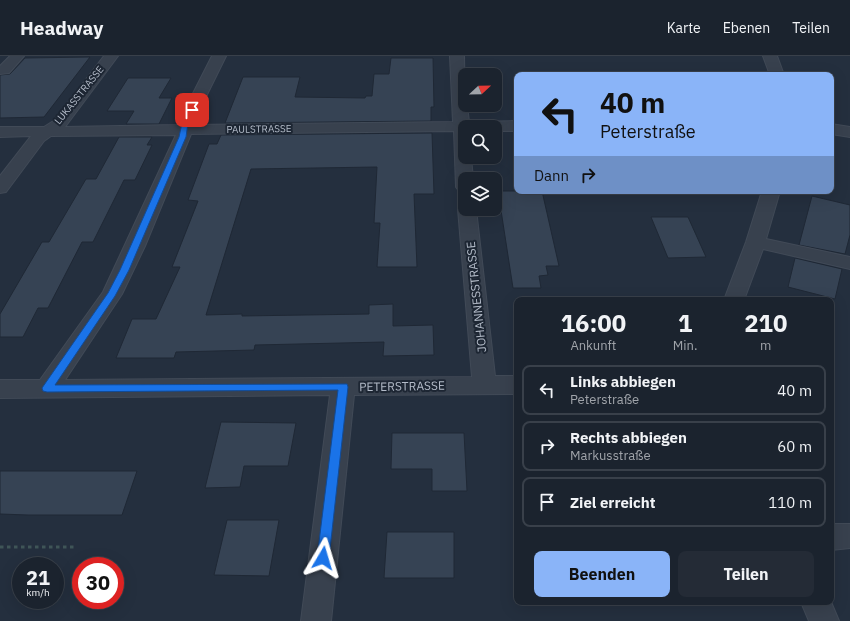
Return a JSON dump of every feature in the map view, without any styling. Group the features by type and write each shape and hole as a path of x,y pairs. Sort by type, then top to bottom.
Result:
{"street":[{"path":"0,70 4,70 17,56"},
{"name":"LUKASSTRASSE","path":"0,188 38,138 60,123 111,56"},
{"path":"47,388 112,294 182,137 185,123 218,56"},
{"path":"457,56 462,120"},
{"path":"770,56 776,72"},
{"name":"PAULSTRASSE","path":"0,132 458,126"},
{"name":"PAULSTRASSE","path":"502,126 514,126"},
{"path":"834,129 850,132"},
{"path":"735,297 756,242 770,194"},
{"name":"JOHANNESSTRASSE","path":"468,216 484,385"},
{"path":"756,242 850,263"},
{"name":"PETERSTRASSE","path":"0,389 343,387 514,384"},
{"path":"316,621 343,387"},
{"path":"834,537 850,536"},
{"path":"817,605 824,621"}],"path":[{"path":"0,547 75,546"}],"building":[{"path":"90,57 44,117 0,118 0,75 10,74 25,58"},
{"path":"391,58 433,58 434,107 431,107 431,121 225,123 243,77 300,77 295,97 365,98 366,96 372,96 374,74 389,74"},
{"path":"128,78 171,78 159,98 172,98 159,124 126,124 134,111 107,111"},
{"path":"432,133 434,194 414,194 417,267 377,267 380,223 374,223 377,167 251,169 206,315 242,314 242,316 369,314 369,305 393,304 393,326 433,325 434,355 383,356 384,342 255,345 254,350 176,352 174,358 116,358 132,319 156,319 180,267 172,267 198,201 188,200 209,144 217,144 221,135"},
{"path":"119,137 152,137 147,145 152,145 135,180 124,180 93,242 82,242 48,308 38,308 23,337 0,337 0,314 42,242 49,242 86,179 96,179"},
{"path":"502,191 514,191 514,194 543,194 559,266 546,266 548,275 539,276 541,288 513,288 502,216"},
{"path":"812,196 850,205 850,235 845,254 799,245"},
{"path":"651,217 688,217 706,257 668,258"},
{"path":"795,258 842,269 835,299 834,297 827,297 788,287"},
{"path":"221,422 296,423 288,466 244,466 240,487 205,488"},
{"path":"392,433 464,433 467,491 432,491 432,469 391,469"},
{"path":"0,471 137,471 122,515 28,515 0,514"},
{"path":"227,520 279,520 269,576 214,575"},
{"path":"387,532 454,532 454,578 384,578"}],"route":[{"path":"192,110 185,123 182,137 141,232 112,294 47,388 343,387 323,558"}]}
